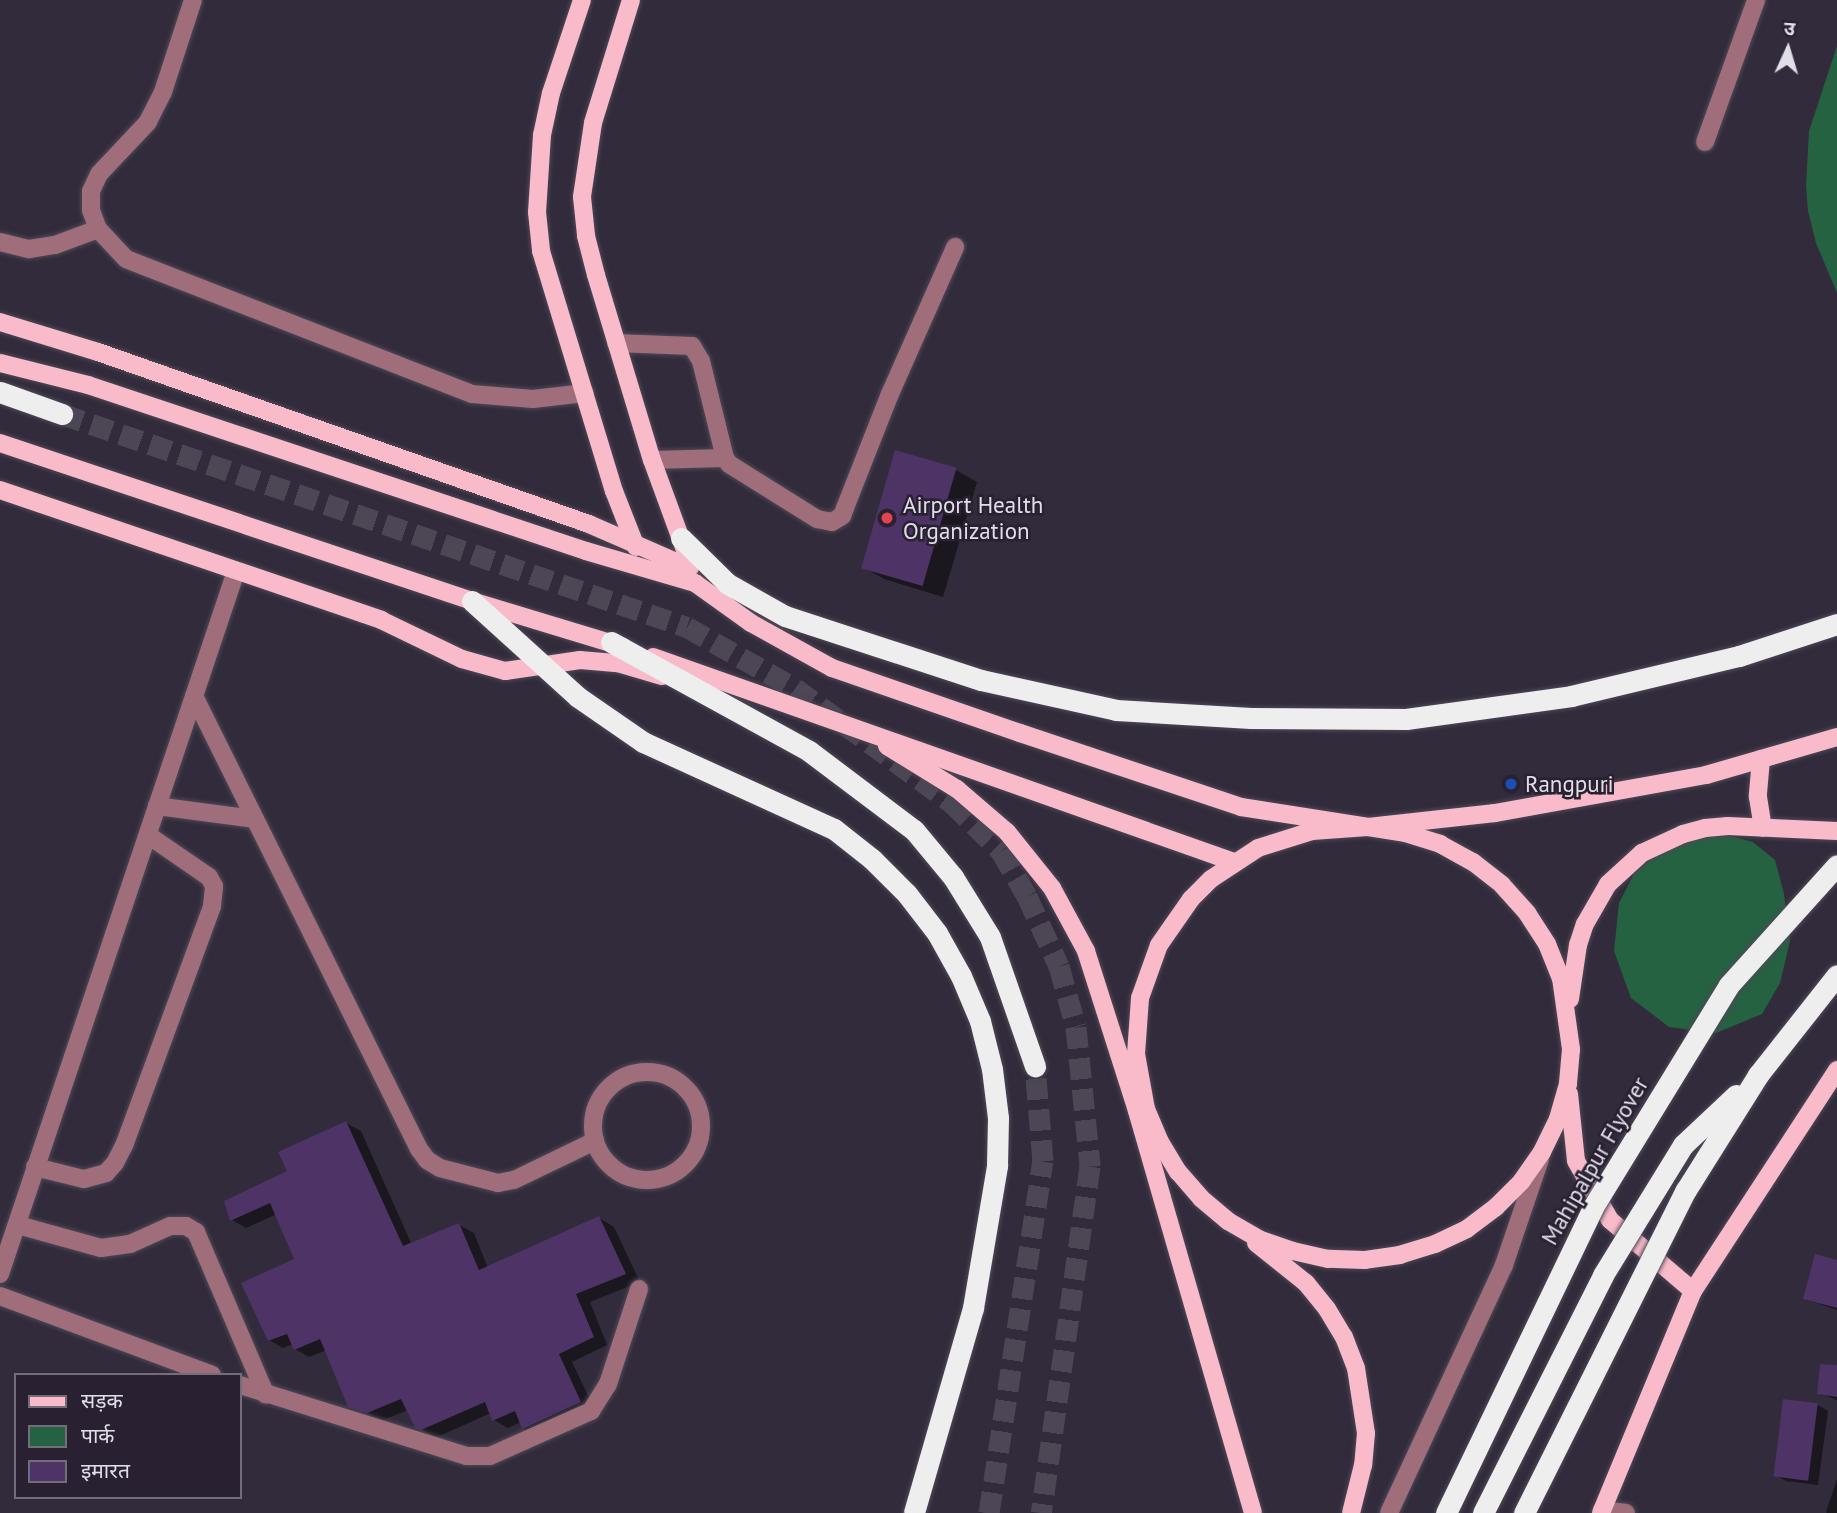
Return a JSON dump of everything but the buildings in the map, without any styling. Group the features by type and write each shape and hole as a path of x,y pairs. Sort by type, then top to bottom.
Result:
{"highway":[{"path":"0,392 62,414"},
{"path":"681,538 728,584 785,616 981,680 1116,710 1251,718 1406,719 1571,696 1739,656 1837,624"},
{"path":"472,601 578,697 643,742 834,829 873,859 907,894 937,933 961,976 980,1021 992,1069 998,1118 997,1166 973,1308 914,1513"},
{"path":"611,642 809,751 914,830 953,877 990,937 1035,1066"},
{"name":"Mahipalpur Flyover","path":"1446,1513 1593,1206 1729,985 1837,865"},
{"path":"1524,1513 1686,1190 1758,1075 1837,975"},
{"path":"1483,1513 1602,1275 1684,1145 1758,1075"}],"main road":[{"path":"582,0 551,93 542,135 537,212 541,251 552,295 614,491 645,570"},
{"path":"631,0 593,123 582,197 586,236 652,460 693,576"},
{"path":"0,322 189,384 634,542 693,576 751,623 832,668 1241,807 1405,833 1440,844 1473,862 1502,885 1527,912 1547,944 1561,978 1571,1049 1568,1084 1576,1161 1610,1220 1693,1291"},
{"path":"0,363 88,385 645,570 693,576"},
{"path":"0,443 472,601 611,642 1234,862"},
{"path":"0,490 380,620 462,659 505,671 580,660 618,663 679,681"},
{"path":"857,728 957,789 1007,832 1052,888 1086,951 1149,1150 1253,1513"},
{"path":"1351,1513 1363,1465 1366,1433 1356,1368 1344,1337 1327,1308 1306,1283 1228,1221 1186,1181 1160,1142 1139,1082 1136,1035 1140,998 1159,945 1191,899 1234,862 1285,838 1340,827 1368,827 1495,813 1706,775 1837,737"},
{"path":"1761,759 1758,797 1763,828"},
{"path":"1568,1013 1578,945 1585,923 1595,903 1624,868 1642,853 1683,834 1728,826 1837,831"},
{"path":"1602,1512 1693,1291 1837,1070"},
{"path":"1228,1221 1259,1239 1328,1259 1365,1260 1401,1255 1435,1244 1467,1228 1496,1208 1522,1181 1542,1152 1558,1119 1568,1084"}],"street":[{"path":"193,0 163,92 148,122 99,174 91,191 91,210 97,229 126,258 149,270 472,394 533,400 585,393"},
{"path":"1705,142 1756,0"},
{"path":"0,242 29,249 55,245 97,229"},
{"path":"616,343 692,346 701,361 725,458 736,468 817,519 826,522 838,520 955,247"},
{"path":"652,460 725,458"},
{"path":"0,1274 236,571"},
{"path":"194,696 427,1160 440,1168 498,1183 514,1180 594,1141"},
{"path":"157,806 254,819"},
{"path":"35,1167 84,1179 106,1173 115,1163 212,906 214,886 209,877 148,835"},
{"path":"650,1071 671,1077 688,1090 699,1108 702,1129 697,1150 684,1167 665,1178 644,1181 623,1175 606,1162 594,1141 592,1123 598,1102 611,1085 629,1074 650,1071"},
{"path":"1388,1513 1504,1265 1542,1152"},
{"path":"18,1225 101,1248 130,1244 170,1226 186,1226 196,1232 266,1395"},
{"path":"242,1386 466,1456 491,1456 591,1411 608,1384 639,1289"},
{"path":"0,1296 207,1373"},
{"path":"1602,1512 1626,1513"}],"green space":[{"path":"1837,46 1837,293 1816,243 1808,211 1806,186 1809,131"},
{"path":"1722,834 1753,842 1775,860 1784,894 1790,941 1780,983 1762,1014 1716,1033 1669,1027 1631,998 1614,951 1619,903 1635,872 1661,851 1690,837"}],"tunnel":[{"path":"62,414 687,627 795,688 952,803 1001,851 1027,896 1059,966 1076,1027 1090,1166 1041,1513"},
{"path":"989,1513 1043,1161 1035,1066"}],"place":[{"name":"Airport Health Organization","path":"887,518"},
{"name":"Rangpuri","path":"1511,784"}]}
